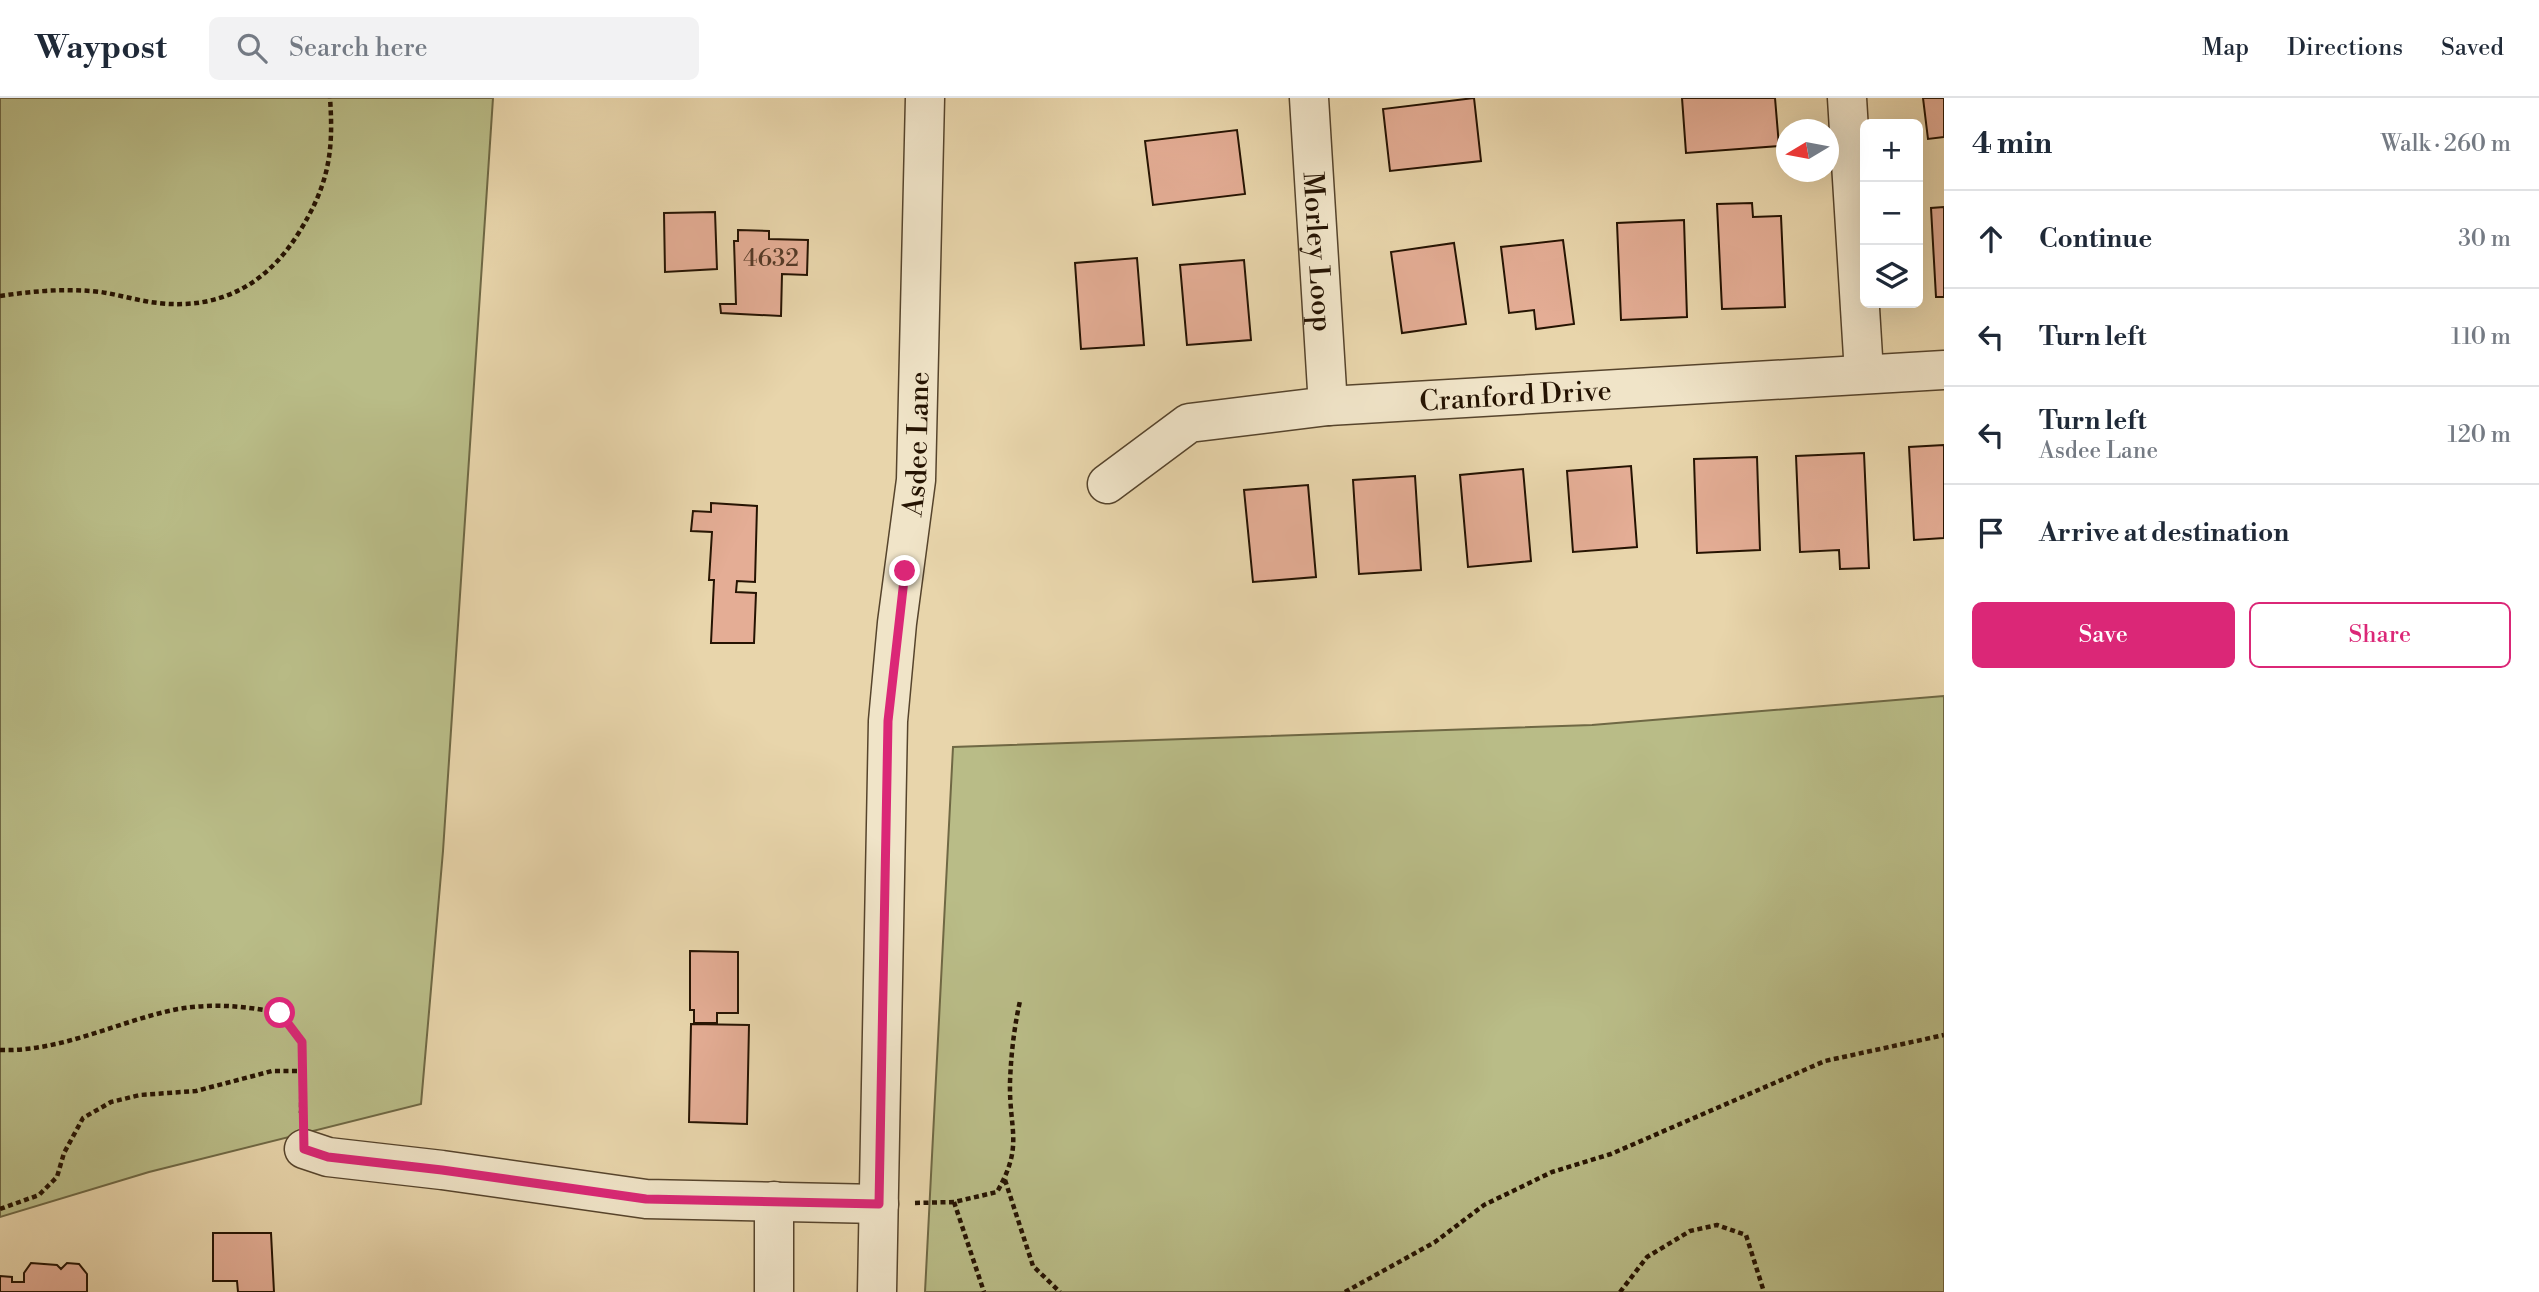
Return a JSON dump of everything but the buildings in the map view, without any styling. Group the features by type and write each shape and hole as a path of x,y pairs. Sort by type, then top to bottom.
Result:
{"street":[{"name":"Asdee Lane","path":"877,1292 888,721 897,623 916,480 925,98"},
{"name":"Morley Loop","path":"1309,98 1328,406"},
{"path":"1847,98 1864,373"},
{"name":"Cranford Drive","path":"1107,484 1189,423 1328,406 1944,370"},
{"path":"304,1149 328,1157 646,1199 879,1204"},
{"path":"774,1201 774,1292"}],"path":[{"path":"0,296 43,289 101,292 160,303 207,301 251,285 281,261 316,206 333,144 330,98"},
{"path":"879,1204 954,1202 997,1192 1010,1170 1015,1134 1010,1085 1013,1034 1020,1001"},
{"path":"0,1050 22,1051 98,1034 178,1009 237,1004 280,1013 302,1042 300,1071 304,1149"},
{"path":"1345,1292 1435,1242 1484,1205 1552,1172 1611,1154 1825,1061 1944,1035"},
{"path":"0,1209 39,1195 57,1177 64,1153 83,1118 111,1102 140,1095 196,1091 272,1071 300,1071"},
{"path":"1004,1179 1034,1266 1060,1292"},
{"path":"954,1202 984,1292"},
{"path":"1620,1292 1647,1257 1690,1231 1717,1225 1746,1236 1764,1292"}],"green space":[{"path":"0,98 493,98 443,851 421,1104 149,1172 0,1217"},
{"path":"1944,696 1944,1292 925,1292 953,747 1592,725"}],"route":[{"path":"280,1013 302,1042 300,1071 304,1149 328,1157 646,1199 879,1204 888,721 905,571"}]}
